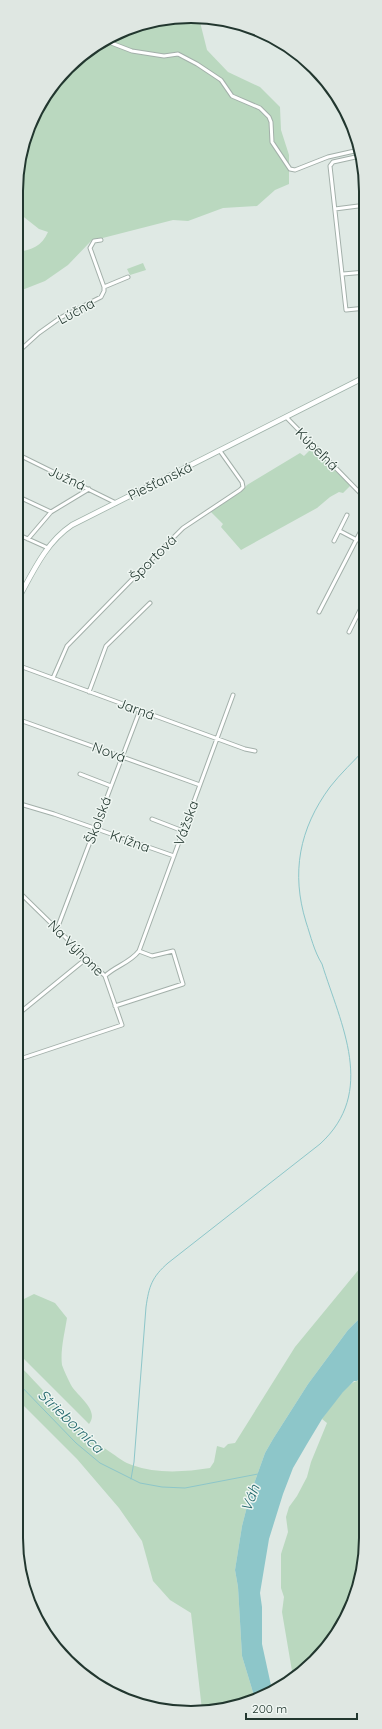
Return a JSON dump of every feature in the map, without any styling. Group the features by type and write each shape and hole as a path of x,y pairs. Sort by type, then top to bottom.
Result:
{"main road":[{"name":"Piešťanská","path":"23,591 48,548 61,533 68,528 116,502 359,380"}],"street":[{"path":"112,43 132,51 164,56 178,54 197,64 221,80 232,96 260,108 269,117 271,122 272,142 290,170 295,170 328,157 354,151"},
{"path":"356,157 333,162 330,166 346,310 359,309"},
{"path":"335,209 359,206"},
{"name":"Lúčna","path":"23,347 39,332 60,318 101,297 104,291 104,286 90,248 94,242 101,240"},
{"path":"343,274 359,273"},
{"path":"104,286 128,277"},
{"name":"Kúpeľná","path":"286,417 359,492"},
{"name":"Športová","path":"53,678 66,646 151,559 183,528 243,487 242,482 220,451"},
{"name":"Južná","path":"23,457 116,502"},
{"path":"28,539 52,512 89,488"},
{"path":"23,499 52,512"},
{"path":"334,541 348,515"},
{"path":"340,531 356,540"},
{"path":"319,612 359,534"},
{"path":"23,538 48,548"},
{"path":"89,692 106,646 150,602"},
{"path":"348,632 359,615"},
{"name":"Jarná","path":"23,667 245,749 256,751"},
{"name":"Vážska","path":"139,951 233,695"},
{"name":"Školská","path":"57,929 140,710"},
{"name":"Nová","path":"23,721 200,785"},
{"path":"80,774 111,786"},
{"name":"Krížna","path":"23,805 95,828 174,856"},
{"path":"152,819 183,830"},
{"name":"Na Výhone","path":"23,896 105,976 122,1025 23,1058"},
{"path":"105,976 131,959 139,951 152,956 173,951 183,984 115,1006"},
{"path":"23,1010 87,958"}],"green space":[{"path":"180,23 200,23 207,50 228,72 260,87 280,107 281,130 289,155 289,184 275,190 257,206 223,208 188,221 173,220 91,241 68,265 45,281 23,290 23,251 40,244 46,237 48,232 39,229 23,216 23,180 26,158 40,117 51,98 72,72 98,51 117,40 158,26"},
{"path":"143,263 146,270 130,275 127,269"},
{"path":"312,448 350,486 343,493 339,492 330,497 317,508 241,550 221,527 223,524 211,512 243,490 247,485 300,453 304,456"},
{"path":"359,1269 359,1319 348,1330 308,1384 265,1453 250,1495 242,1526 235,1570 238,1587 242,1656 253,1694 224,1703 202,1706 191,1613 170,1600 153,1581 142,1541 119,1508 77,1459 23,1405 23,1369 74,1423 124,1462 151,1470 181,1471 210,1468 214,1462 217,1446 224,1448 228,1444 235,1443 295,1347"},
{"path":"34,1294 55,1303 67,1318 62,1347 62,1365 71,1385 90,1408 92,1419 89,1424 23,1358 23,1300"},
{"path":"359,1378 359,1549 356,1571 342,1612 331,1631 310,1657 292,1672 282,1612 284,1597 281,1588 281,1554 288,1532 286,1517 289,1507 297,1496 307,1477 311,1462 327,1423 322,1419 343,1392"}],"water":[{"name":"Váh","path":"359,1319 359,1378 357,1381 354,1381 343,1392 322,1419 293,1468 269,1539 260,1593 262,1607 262,1644 271,1685 253,1694 242,1656 238,1587 235,1570 242,1526 250,1495 265,1453 273,1439 308,1384 348,1330"}],"waterway":[{"path":"131,1479 134,1462 146,1307 148,1293 152,1282 158,1273 168,1263 320,1144 337,1124 347,1103 351,1080 350,1057 338,1011 322,964 315,949 301,904 299,869 305,835 319,803 334,782 359,755"},
{"name":"Striebornica","path":"23,1388 76,1443 100,1463 140,1483 162,1487 185,1488 258,1474"}]}
